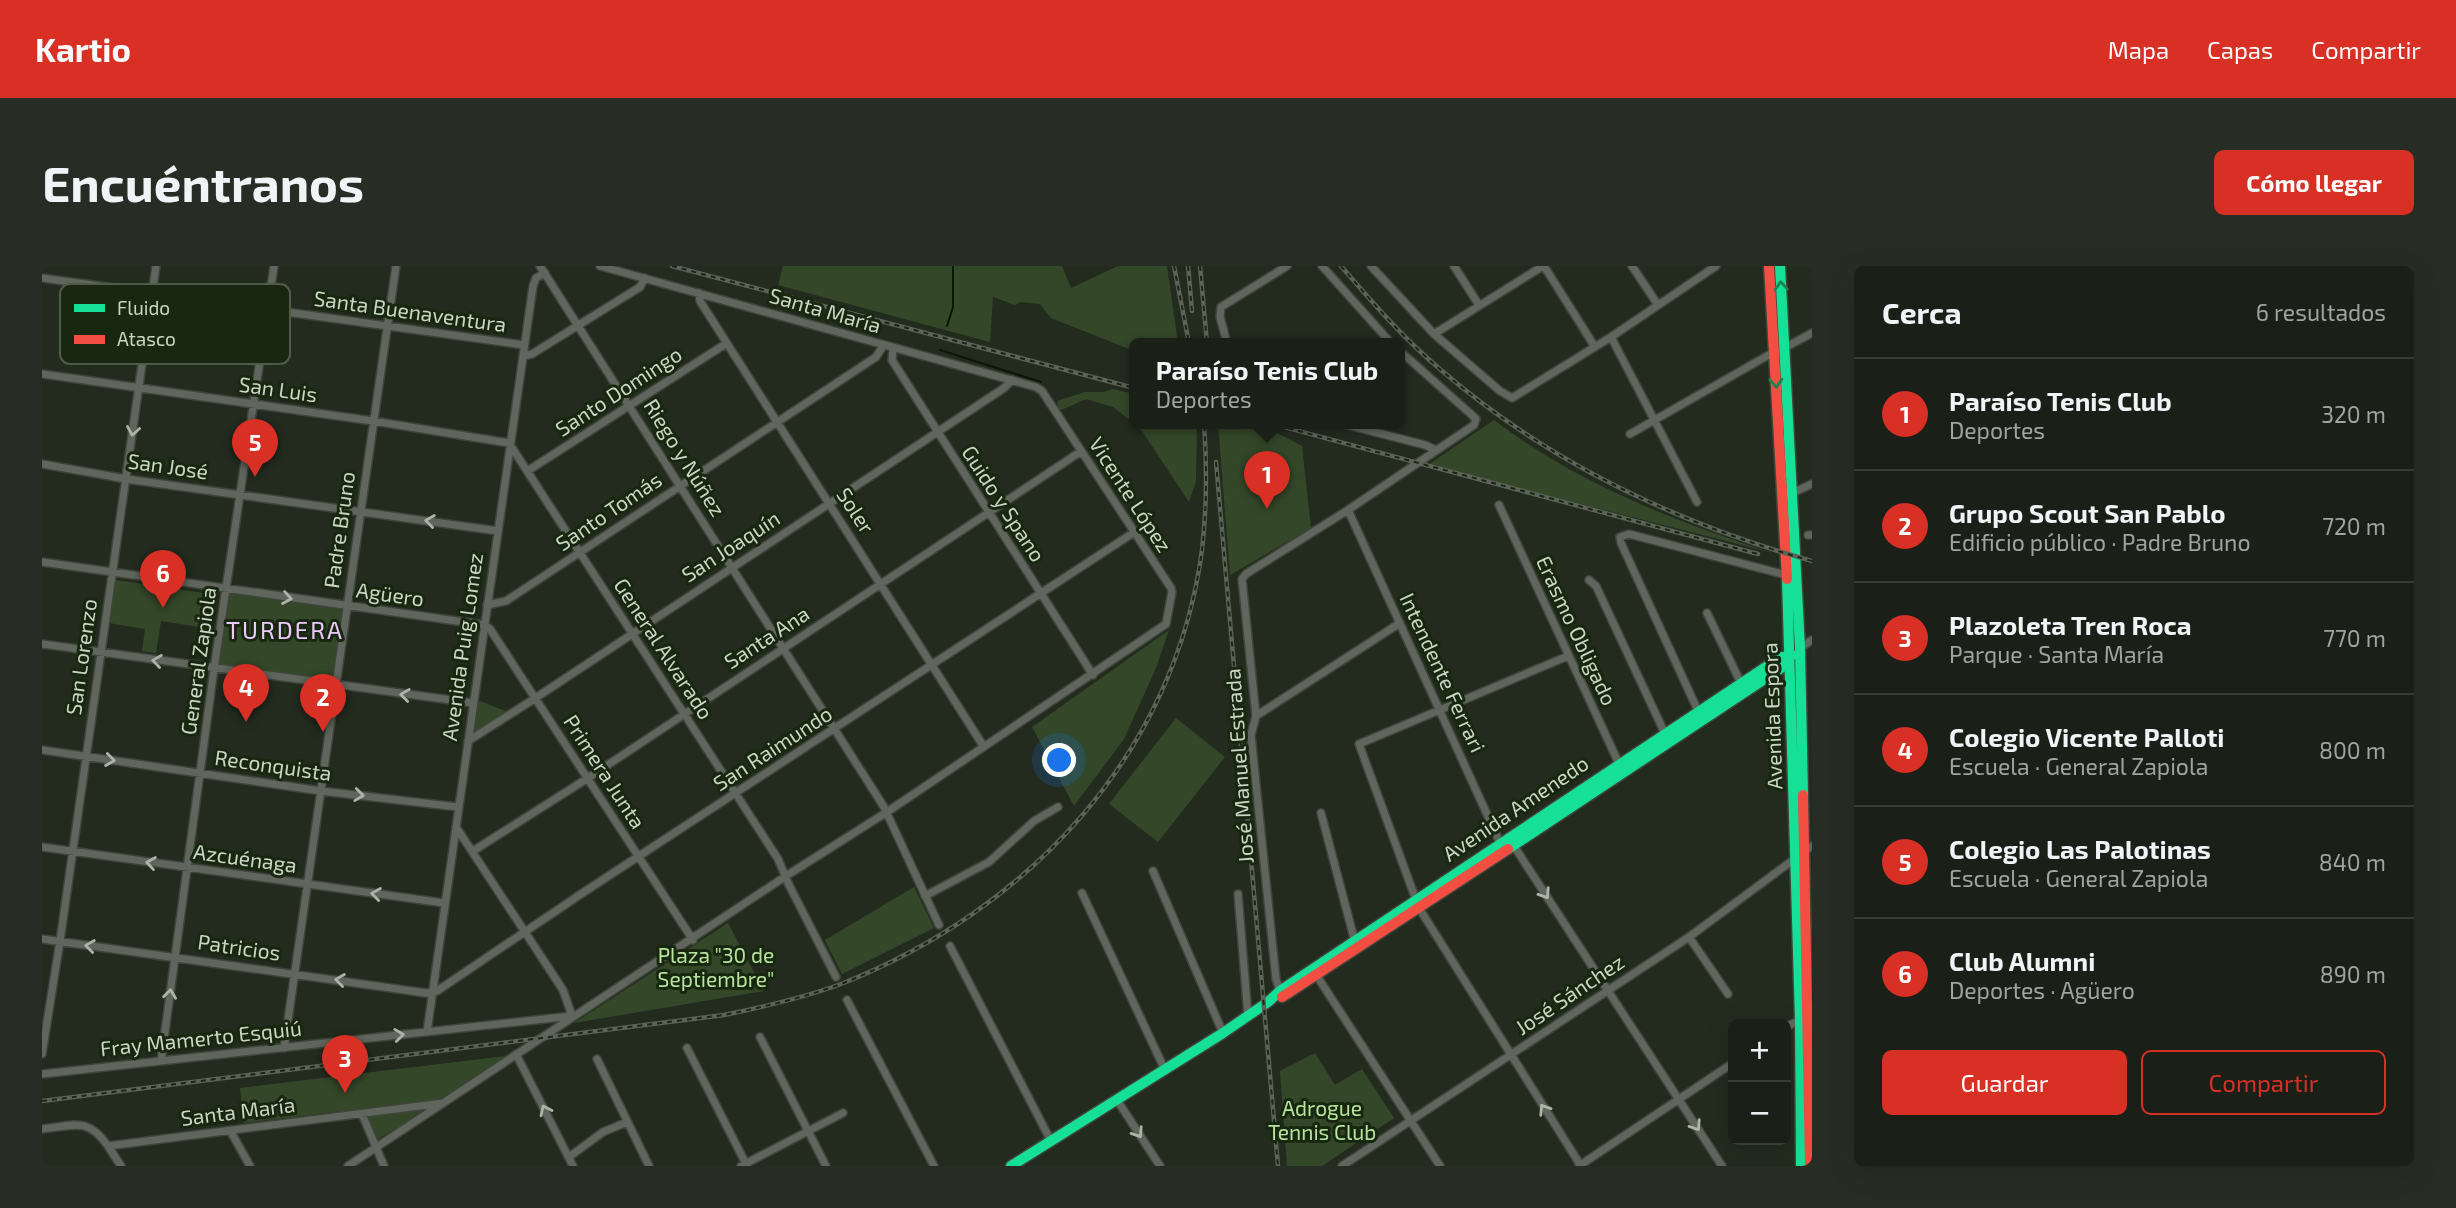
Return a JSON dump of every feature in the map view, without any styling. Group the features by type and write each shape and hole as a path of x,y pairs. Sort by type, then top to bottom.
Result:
{"main road":[{"name":"Avenida Espora","path":"1769,266 1792,493 1807,773 1804,851 1810,1166"},
{"name":"Avenida Espora","path":"1780,266 1779,350 1786,575 1804,851"},
{"name":"Avenida Amenedo","path":"1268,1002 1278,999 1667,737 1781,668 1800,648"},
{"name":"Avenida Amenedo","path":"1700,716 1741,683 1781,657 1790,657"},
{"name":"Avenida Amenedo","path":"1012,1166 1223,1033 1280,991 1315,973"},
{"name":"Avenida Espora","path":"1801,1166 1806,1017"}],"street":[{"name":"San Lorenzo","path":"153,284 156,266"},
{"name":"General Zapiola","path":"271,284 274,266"},
{"name":"Padre Bruno","path":"284,1048 396,266"},
{"name":"Santa María","path":"600,266 1040,389"},
{"path":"1226,338 1220,317 1221,307 1287,266"},
{"path":"1322,266 1387,338"},
{"path":"1371,266 1434,334 1500,391 1512,398 1611,337 1716,266"},
{"path":"1454,266 1479,305"},
{"path":"1434,334 1544,266 1595,347"},
{"path":"1632,266 1658,305"},
{"name":"Riego y Núñez","path":"543,270 887,812 939,925"},
{"name":"Avenida Puig Lomez","path":"427,1032 509,443 534,281 543,270"},
{"name":"Santa Buenaventura","path":"42,278 86,284"},
{"path":"523,356 532,354 640,287 645,278"},
{"name":"Soler","path":"699,293 700,301 984,747"},
{"name":"Santa Buenaventura","path":"290,313 524,345"},
{"path":"1630,434 1812,333"},
{"path":"1611,337 1698,502"},
{"name":"Santo Domingo","path":"529,470 727,343"},
{"name":"Santo Tomás","path":"487,605 506,601 581,552 876,357 883,346"},
{"name":"Guido y Spano","path":"893,349 891,360 1093,675"},
{"path":"1348,510 1474,425 1476,419 1405,355"},
{"name":"San Lorenzo","path":"42,1054 142,364"},
{"name":"General Zapiola","path":"161,1062 214,669 259,364"},
{"name":"San Luis","path":"42,374 509,443"},
{"name":"San Joaquín","path":"467,741 1004,388 1012,380"},
{"name":"Vicente López","path":"1040,389 1172,592 1166,624 1093,675"},
{"path":"1362,429 1436,450"},
{"name":"General Alvarado","path":"509,443 529,470 778,859 836,977"},
{"name":"Santa Ana","path":"473,851 588,778 1080,452"},
{"name":"San José","path":"42,464 126,479 498,531"},
{"path":"1792,493 1812,484"},
{"name":"Erasmo Obligado","path":"1499,505 1621,768"},
{"name":"José Manuel Estrada","path":"1280,991 1276,979 1251,735 1256,716 1242,579 1348,510"},
{"name":"Intendente Ferrari","path":"1348,510 1399,623 1507,844 1608,990 1722,1166"},
{"name":"San Raimundo","path":"432,993 1133,533"},
{"path":"1700,716 1620,543 1620,537 1629,534 1786,575"},
{"name":"Agüero","path":"42,562 485,625"},
{"path":"1588,580 1596,586 1667,737"},
{"path":"1707,613 1741,683"},
{"path":"1256,716 1399,623"},
{"name":"Primera Junta","path":"485,625 692,940"},
{"name":"Avenida Amenedo","path":"1800,648 1812,640"},
{"path":"42,644 473,703"},
{"path":"1568,656 1360,744 1417,904 1580,1166 1728,1066"},
{"path":"348,1166 1093,675"},
{"name":"Reconquista","path":"42,750 458,807"},
{"path":"925,896 989,862 1034,821 1058,807"},
{"path":"1321,813 1356,945"},
{"path":"455,827 563,990 572,1016"},
{"name":"Azcuénaga","path":"42,847 443,904"},
{"name":"José Sánchez","path":"1342,1166 1689,937 1804,851"},
{"path":"1153,871 1223,1033"},
{"path":"1082,893 1165,1070"},
{"path":"1238,894 1248,1016"},
{"path":"1689,937 1728,994"},
{"name":"Patricios","path":"42,939 432,993"},
{"path":"950,946 1051,1141"},
{"path":"1315,973 1440,1166"},
{"path":"847,1000 934,1166"},
{"name":"Fray Mamerto Esquiú","path":"42,1074 572,1016"},
{"path":"760,1037 826,1166"},
{"path":"687,1048 744,1165 843,1113"},
{"path":"516,1054 573,1166"},
{"path":"597,1059 649,1166"},
{"path":"1117,1100 1160,1166"},
{"name":"Santa María","path":"108,1146 447,1102"},
{"path":"362,1114 384,1166"},
{"path":"569,1157 603,1132 627,1122"},
{"path":"42,1129 88,1125 96,1130 121,1166"},
{"path":"230,1132 250,1166"}],"green space":[{"path":"783,266 1062,266 1071,288 1118,266 1167,266 1177,338 1129,338 1129,349 1051,318 1040,304 1020,302 1015,305 993,297 990,342 778,285"},
{"path":"1113,389 1129,393 1129,419 1113,407 1086,399 1059,411 1057,401 1085,392"},
{"path":"1494,420 1558,463 1627,498 1699,528 1773,553 1428,465"},
{"path":"1141,429 1197,429 1196,481 1189,502"},
{"path":"1218,429 1265,429 1302,446 1311,528 1230,575"},
{"path":"116,580 217,595 212,629 161,621 156,653 142,651 145,629 109,623"},
{"path":"227,588 347,607 335,686 214,669"},
{"path":"1169,630 1156,668 1124,739 1074,806 1032,727"},
{"path":"477,700 508,712 471,733"},
{"path":"1176,718 1225,757 1158,842 1109,804"},
{"path":"914,887 934,928 842,974 825,940"},
{"name":"Plaza \"30 de Septiembre\"","path":"728,923 764,991 574,1023"},
{"name":"Adrogue Tennis Club","path":"1315,1053 1335,1085 1362,1069 1394,1118 1322,1166 1287,1166 1280,1071"},
{"path":"506,1056 440,1099 244,1123 240,1088"},
{"path":"431,1108 378,1139 368,1117"}],"waterway":[{"path":"947,326 953,307 953,266"},
{"path":"940,350 1041,382"}],"railway":[{"path":"672,266 1129,387"},
{"path":"1174,266 1188,338"},
{"path":"1188,266 1192,311"},
{"path":"1200,266 1207,338"},
{"path":"1341,266 1427,358 1482,403 1525,433 1570,461 1663,508 1761,546 1812,561"},
{"path":"42,1101 724,1015 827,989 909,952 973,914 1031,868 1082,816 1125,757 1161,693 1186,624 1204,534 1204,429"},
{"path":"1291,429 1758,554"},
{"path":"1216,462 1278,1166"}],"traffic: fast":[{"path":"1780,266 1800,648 1803,795"},
{"path":"1787,579 1800,1020 1801,1166"},
{"path":"1508,849 1781,668 1792,655"},
{"path":"1011,1166 1223,1033 1280,991 1781,657 1790,657"}],"traffic: jam":[{"path":"1769,266 1787,579"},
{"path":"1803,795 1810,1166"},
{"path":"1282,997 1508,849"}],"place":[{"name":"Colegio Las Palotinas","path":"255,477"},
{"name":"Paraíso Tenis Club","path":"1267,509"},
{"name":"Club Alumni","path":"163,608"},
{"name":"Colegio Vicente Palloti","path":"246,722"},
{"name":"Grupo Scout San Pablo","path":"323,732"},
{"name":"Plazoleta Tren Roca","path":"345,1093"}],"district":[{"name":"TURDERA","path":"285,631"}]}
